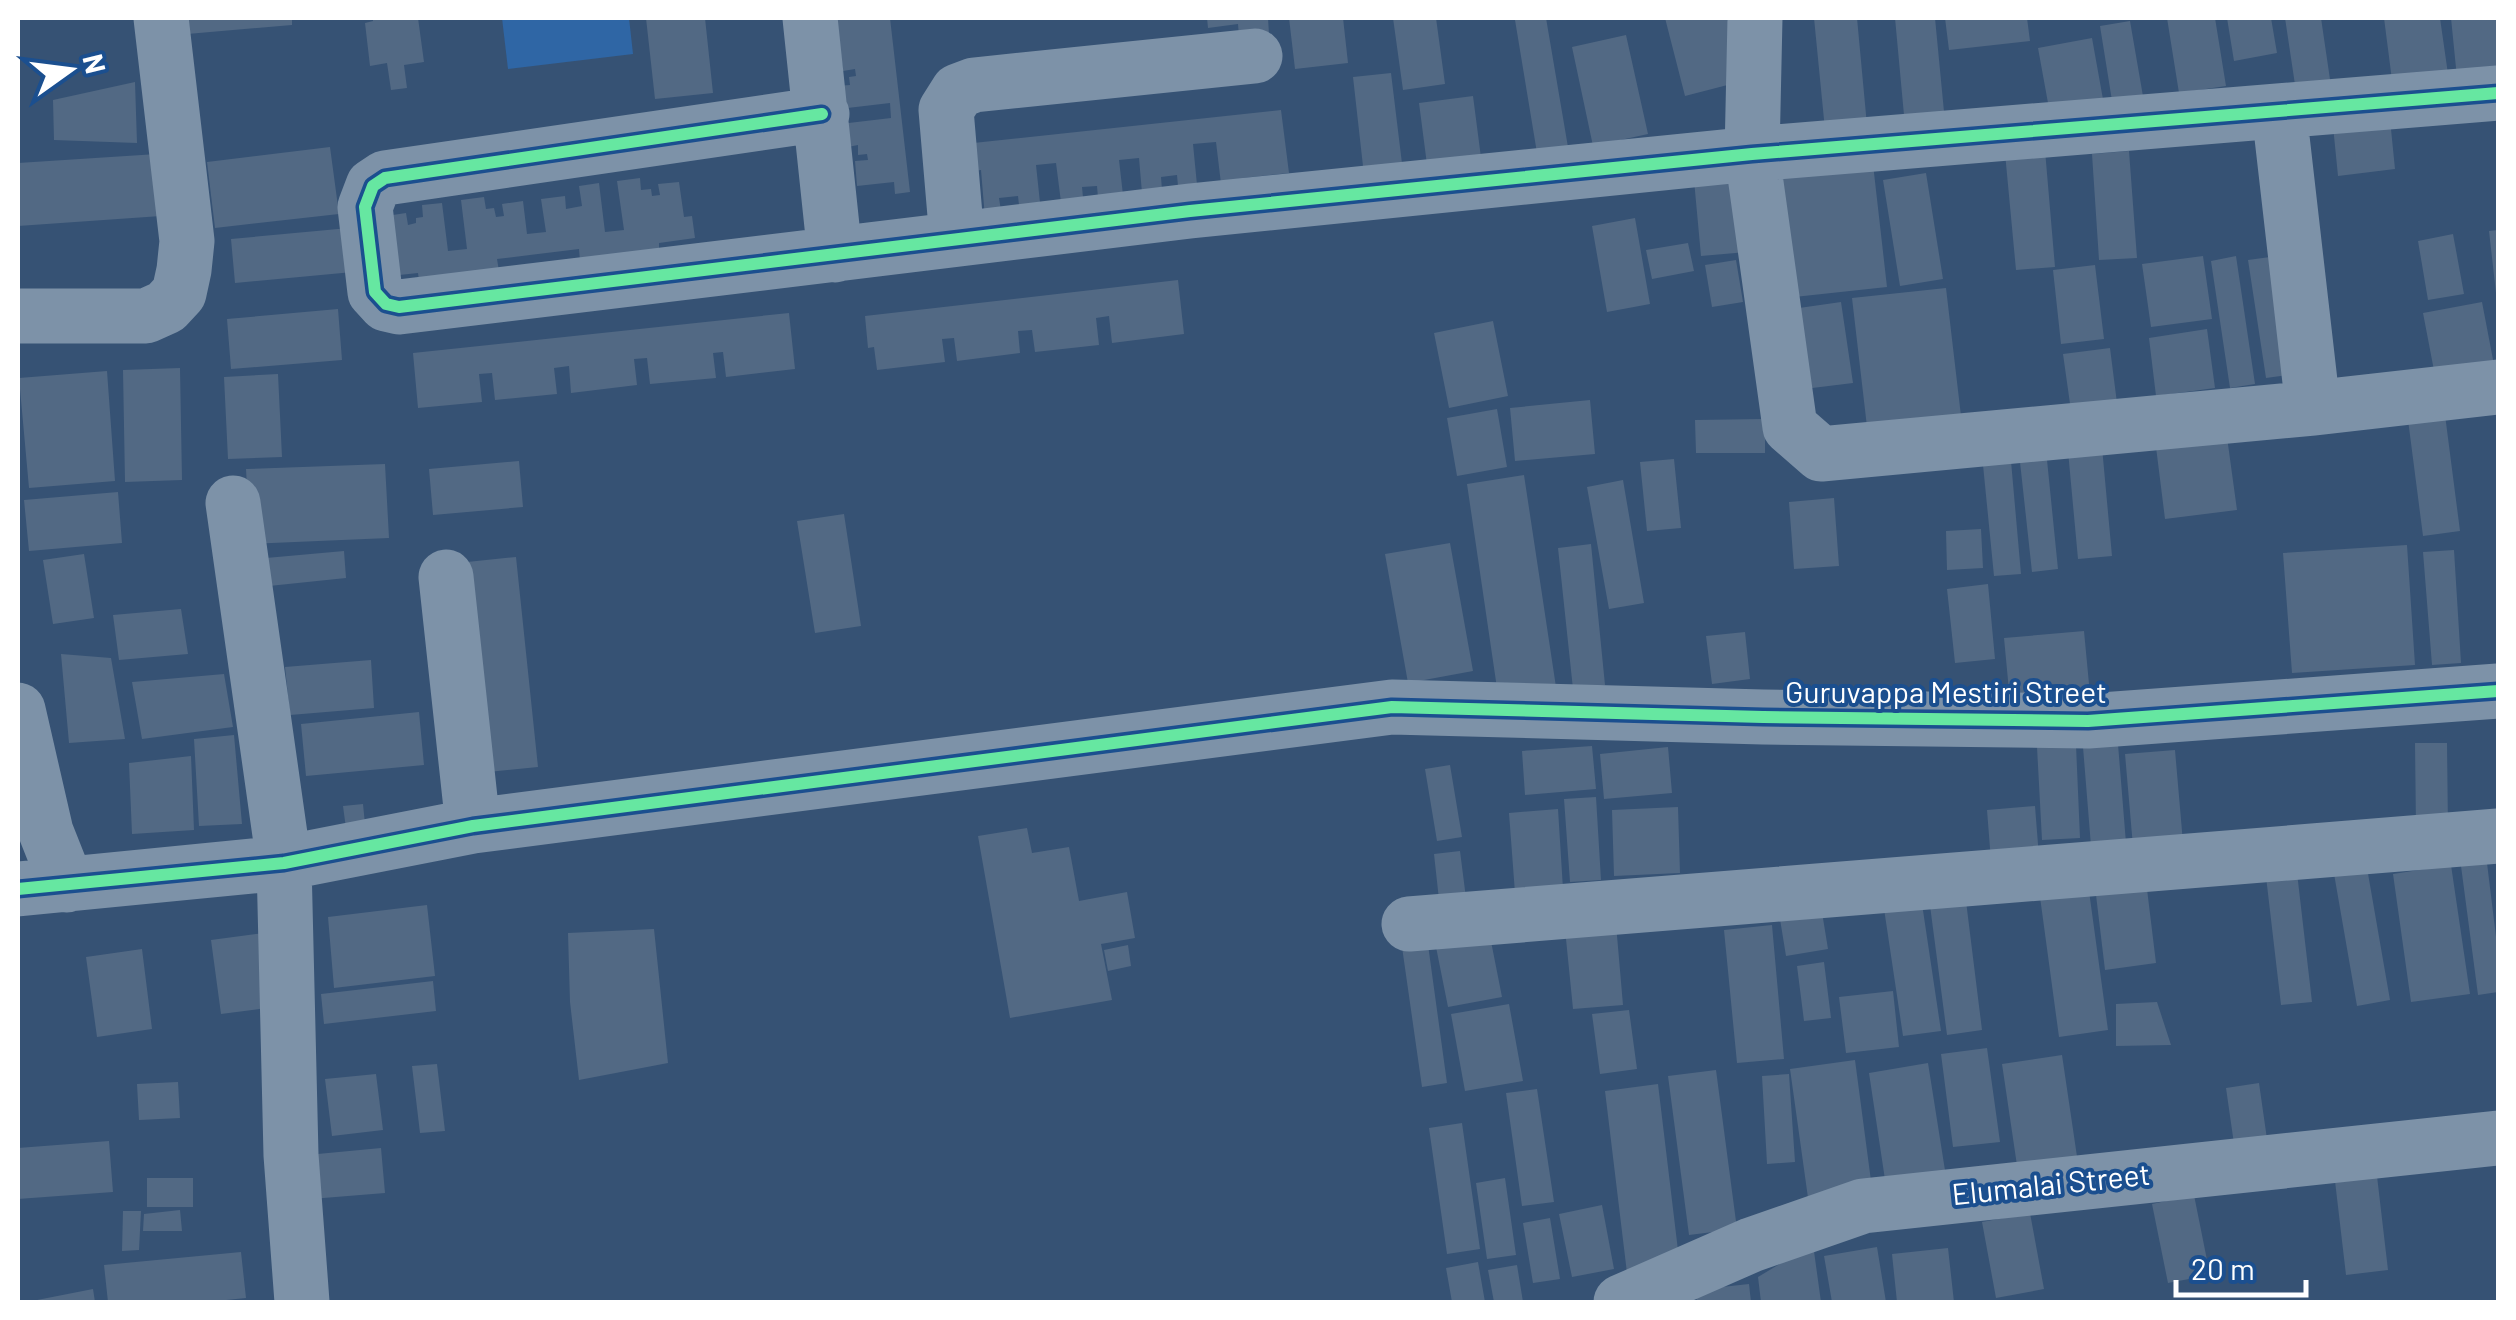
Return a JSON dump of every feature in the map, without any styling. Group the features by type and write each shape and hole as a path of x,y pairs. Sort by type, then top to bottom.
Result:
{"street":[{"path":"18,316 146,316 166,307 178,293 187,240 161,18"},
{"path":"810,18 835,254"},
{"path":"1756,18 1752,154 1790,427 1821,454 2498,388"},
{"path":"957,240 946,110 958,91 974,85 1256,56"},
{"path":"822,114 385,178 373,186 365,207 375,292 386,304 399,307 1190,211 1752,154 2498,93"},
{"path":"2278,111 2313,408"},
{"path":"232,503 284,864 291,1154 302,1302"},
{"path":"446,577 473,826"},
{"name":"Guruvappa Mestiri Street","path":"42,887 284,864 473,826 1392,706 1763,717 2088,721 2498,691"},
{"path":"18,710 46,832 42,887"},
{"path":"1409,924 2498,836"},
{"name":"Elumalai Street","path":"1622,1302 1751,1245 1863,1206 2498,1138"}],"shaded area":[{"path":"502,18 629,18 633,54 508,69"}],"building":[{"path":"174,18 292,18 292,25 176,35"},
{"path":"373,18 418,18 424,62 404,65 407,88 391,90 387,63 370,66 365,23"},
{"path":"646,18 705,18 713,93 655,99"},
{"path":"836,18 890,18 910,192 895,194 894,182 857,186 855,161 868,160 867,154 858,155 858,145 843,148 840,124 891,118 890,103 839,109 836,86 850,85 849,77 856,76 855,69 843,71"},
{"path":"1207,18 1268,18 1269,34 1239,37 1238,24 1208,28"},
{"path":"1289,18 1343,18 1348,63 1295,69"},
{"path":"1393,18 1436,18 1445,84 1403,90"},
{"path":"1546,18 1569,153 1538,159 1515,20"},
{"path":"1665,18 1727,18 1743,81 1685,96"},
{"path":"1814,18 1857,18 1868,136 1826,140"},
{"path":"1895,18 1935,18 1945,122 1905,126"},
{"path":"1945,18 2027,18 2030,41 1949,50"},
{"path":"2167,18 2215,18 2226,86 2179,93"},
{"path":"2227,18 2271,18 2277,53 2234,61"},
{"path":"2285,18 2321,18 2332,93 2297,98"},
{"path":"2384,18 2440,18 2449,81 2393,88"},
{"path":"2451,18 2498,18 2498,84 2458,88"},
{"path":"2130,21 2144,102 2113,107 2100,26"},
{"path":"1626,35 1648,134 1593,146 1572,47"},
{"path":"2092,38 2106,116 2052,125 2038,48"},
{"path":"1391,73 1404,180 1365,184 1353,77"},
{"path":"135,82 137,143 54,140 53,100"},
{"path":"1473,96 1483,173 1429,180 1419,103"},
{"path":"1281,110 1289,173 1243,178 1244,190 1222,192 1216,142 1193,144 1198,195 1179,197 1177,175 1161,177 1162,190 1142,193 1139,158 1119,160 1123,195 1098,198 1097,186 1082,187 1084,208 1062,210 1056,163 1036,165 1041,212 1020,214 1018,196 999,198 1002,217 985,218 981,170 968,172 964,144"},
{"path":"2390,119 2395,169 2338,176 2333,126"},
{"path":"330,147 339,214 215,228 207,162"},
{"path":"2045,150 2055,267 2016,270 2005,153"},
{"path":"2129,151 2137,258 2099,260 2092,154"},
{"path":"157,154 161,216 18,226 18,163"},
{"path":"1873,164 1887,287 1785,298 1771,176"},
{"path":"1926,173 1943,279 1900,286 1883,180"},
{"path":"1739,176 1747,252 1701,256 1694,180"},
{"path":"640,178 641,190 651,189 652,196 660,195 658,184 679,182 684,217 692,216 695,238 659,243 659,251 580,261 579,249 497,259 499,271 419,281 418,273 381,277 386,216 406,213 408,225 423,217 422,205 442,203 448,251 467,249 461,200 484,197 486,209 494,208 496,217 504,216 502,204 523,201 527,234 546,232 541,199 565,196 566,209 582,206 579,186 599,183 605,232 624,230 617,181"},
{"path":"1635,218 1650,304 1607,312 1592,226"},
{"path":"349,228 353,272 235,283 231,239"},
{"path":"2498,230 2498,293 2496,293 2489,231"},
{"path":"2453,234 2464,294 2428,300 2418,241"},
{"path":"1688,243 1694,271 1652,279 1646,250"},
{"path":"2203,256 2212,319 2151,327 2142,264"},
{"path":"2236,256 2255,384 2230,388 2211,261"},
{"path":"2270,257 2288,375 2266,378 2248,260"},
{"path":"1736,260 1743,302 1712,307 1705,265"},
{"path":"2095,265 2104,339 2061,344 2053,270"},
{"path":"1178,280 1184,334 1112,343 1109,316 1096,318 1099,345 1035,352 1032,330 1018,331 1020,353 957,361 954,338 942,339 945,362 877,370 874,347 868,348 865,316"},
{"path":"1946,288 1963,433 1869,444 1852,298"},
{"path":"1841,302 1853,383 1796,390 1785,310"},
{"path":"2482,302 2495,370 2436,381 2423,313"},
{"path":"338,309 342,360 231,369 227,319"},
{"path":"789,313 795,369 726,377 723,352 713,353 716,378 650,384 647,358 634,359 637,385 571,393 569,366 554,368 557,394 495,400 492,373 479,374 482,402 418,408 413,353"},
{"path":"1493,321 1508,396 1449,408 1434,333"},
{"path":"2207,329 2215,388 2156,396 2149,338"},
{"path":"2110,348 2118,411 2072,418 2063,354"},
{"path":"180,368 182,480 125,482 123,370"},
{"path":"107,371 115,481 29,488 19,378"},
{"path":"278,374 282,457 228,459 224,377"},
{"path":"1590,400 1595,454 1515,461 1510,408"},
{"path":"2444,407 2460,531 2423,536 2407,412"},
{"path":"1497,409 1507,467 1457,476 1447,418"},
{"path":"1765,419 1765,453 1696,453 1695,420"},
{"path":"2227,437 2237,510 2165,519 2156,447"},
{"path":"2102,447 2112,556 2078,559 2068,451"},
{"path":"2046,450 2058,569 2032,572 2019,453"},
{"path":"1674,459 1681,528 1647,531 1640,462"},
{"path":"519,461 523,507 433,515 429,469"},
{"path":"2011,461 2021,574 1994,576 1983,465"},
{"path":"385,464 389,538 250,544 246,469"},
{"path":"1524,475 1556,687 1498,695 1467,484"},
{"path":"1623,480 1644,603 1609,609 1587,487"},
{"path":"118,492 122,543 29,551 24,500"},
{"path":"1834,498 1839,566 1794,569 1789,502"},
{"path":"844,514 861,626 815,633 797,521"},
{"path":"1981,529 1983,568 1947,570 1946,531"},
{"path":"1450,543 1473,671 1408,683 1385,554"},
{"path":"1591,544 1605,685 1573,689 1558,548"},
{"path":"2407,545 2415,665 2292,673 2283,553"},
{"path":"2454,550 2461,663 2432,665 2423,552"},
{"path":"344,551 346,578 269,586 266,558"},
{"path":"84,554 94,618 53,624 43,560"},
{"path":"516,557 538,767 488,772 467,562"},
{"path":"1988,584 1995,659 1955,663 1947,589"},
{"path":"181,609 188,654 119,660 113,615"},
{"path":"2084,631 2091,705 2011,712 2004,638"},
{"path":"1745,632 1750,679 1712,684 1706,636"},
{"path":"61,654 111,658 125,739 69,743"},
{"path":"371,660 374,708 290,715 285,667"},
{"path":"224,674 233,727 142,739 132,682"},
{"path":"419,712 424,765 306,776 301,724"},
{"path":"234,735 242,824 199,826 194,739"},
{"path":"2415,743 2447,743 2448,829 2416,829"},
{"path":"2118,744 2126,843 2091,846 2083,747"},
{"path":"2076,745 2080,838 2042,840 2037,747"},
{"path":"1592,746 1596,789 1525,795 1522,751"},
{"path":"1668,747 1672,793 1604,799 1600,754"},
{"path":"2175,750 2184,854 2134,858 2125,754"},
{"path":"191,756 194,830 132,834 129,763"},
{"path":"1450,765 1462,837 1437,841 1425,769"},
{"path":"1596,797 1601,880 1570,882 1564,799"},
{"path":"363,804 366,834 347,836 343,806"},
{"path":"2035,806 2039,857 1991,861 1987,810"},
{"path":"1678,807 1680,873 1614,876 1612,810"},
{"path":"1558,809 1563,889 1515,893 1509,813"},
{"path":"1027,828 1032,853 1069,847 1079,901 1127,892 1135,938 1101,944 1112,1000 1010,1018 978,836"},
{"path":"1460,851 1467,906 1440,909 1434,854"},
{"path":"2366,862 2390,1000 2357,1006 2333,868"},
{"path":"2487,863 2498,953 2498,992 2478,995 2461,866"},
{"path":"2296,864 2312,1002 2281,1005 2265,868"},
{"path":"2451,865 2470,994 2411,1002 2393,874"},
{"path":"2147,889 2156,963 2105,970 2096,895"},
{"path":"2089,891 2108,1030 2059,1037 2040,897"},
{"path":"1965,893 1982,1030 1947,1035 1929,898"},
{"path":"1921,897 1941,1031 1903,1036 1883,902"},
{"path":"427,905 435,976 334,988 328,917"},
{"path":"1821,906 1828,949 1786,956 1779,913"},
{"path":"1616,924 1623,1005 1573,1009 1565,929"},
{"path":"1772,925 1784,1059 1737,1063 1724,930"},
{"path":"1488,926 1502,997 1448,1007 1434,937"},
{"path":"654,929 668,1063 579,1080 570,1002 568,933"},
{"path":"1426,930 1447,1083 1422,1087 1400,933"},
{"path":"264,933 274,1007 221,1014 211,940"},
{"path":"1128,945 1131,966 1108,971 1104,950"},
{"path":"142,949 152,1029 97,1037 86,957"},
{"path":"1824,962 1831,1018 1804,1021 1797,966"},
{"path":"433,981 436,1011 324,1024 321,994"},
{"path":"1893,991 1899,1047 1846,1053 1839,997"},
{"path":"2157,1002 2171,1045 2116,1046 2116,1004"},
{"path":"1509,1004 1523,1081 1465,1091 1451,1014"},
{"path":"1629,1010 1637,1069 1600,1074 1592,1014"},
{"path":"1987,1048 2000,1142 1953,1147 1941,1054"},
{"path":"2062,1055 2079,1170 2019,1179 2002,1064"},
{"path":"1855,1060 1873,1196 1809,1205 1790,1069"},
{"path":"1928,1063 1947,1183 1887,1193 1869,1073"},
{"path":"437,1064 445,1131 420,1133 412,1066"},
{"path":"1716,1070 1737,1229 1689,1235 1668,1076"},
{"path":"376,1074 383,1130 332,1136 325,1079"},
{"path":"1789,1074 1795,1162 1767,1164 1762,1076"},
{"path":"178,1082 180,1118 139,1120 137,1084"},
{"path":"2259,1083 2268,1146 2235,1151 2226,1088"},
{"path":"1658,1084 1680,1267 1627,1273 1605,1091"},
{"path":"1537,1089 1554,1202 1522,1206 1506,1093"},
{"path":"1462,1123 1480,1249 1447,1254 1429,1128"},
{"path":"109,1141 113,1192 18,1199 18,1148"},
{"path":"381,1148 385,1193 311,1199 307,1155"},
{"path":"2377,1176 2388,1270 2346,1275 2335,1181"},
{"path":"147,1178 193,1178 193,1207 147,1207"},
{"path":"1505,1178 1516,1255 1487,1259 1476,1183"},
{"path":"2194,1195 2210,1275 2168,1283 2152,1204"},
{"path":"1602,1205 1614,1269 1572,1277 1559,1214"},
{"path":"180,1210 182,1231 143,1231 144,1214"},
{"path":"123,1211 141,1211 139,1250 122,1251"},
{"path":"2030,1213 2044,1289 1996,1298 1982,1222"},
{"path":"1550,1218 1560,1279 1533,1283 1523,1223"},
{"path":"1813,1244 1821,1302 1761,1302 1758,1277"},
{"path":"1877,1247 1886,1302 1832,1302 1824,1256"},
{"path":"1948,1248 1954,1302 1897,1302 1892,1254"},
{"path":"241,1252 246,1298 108,1302 104,1265"},
{"path":"1478,1262 1485,1302 1452,1302 1446,1268"},
{"path":"1517,1265 1523,1302 1494,1302 1488,1270"},
{"path":"1749,1284 1751,1302 1697,1302 1695,1290"},
{"path":"93,1289 95,1302 32,1302 32,1301"}],"cycle path":[{"path":"822,114 385,178 373,186 365,207 375,292 386,304 399,307 1190,211 1752,154 2498,93"},
{"path":"18,889 284,863 473,826 1392,707 2088,721 2498,691"}]}
